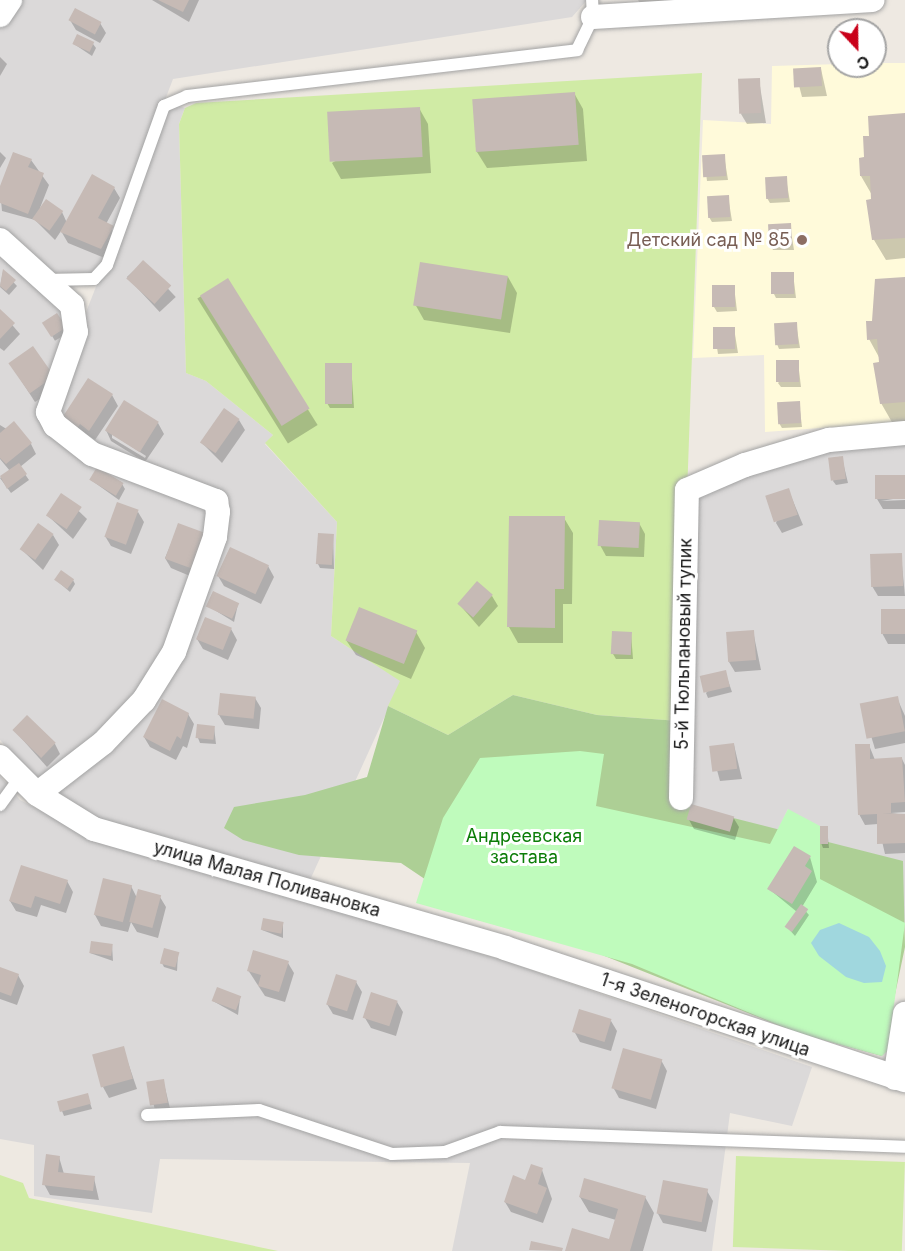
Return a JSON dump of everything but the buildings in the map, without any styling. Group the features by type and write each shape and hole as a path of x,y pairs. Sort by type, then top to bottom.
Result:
{"street":[{"path":"0,15 10,0"},
{"path":"593,8 799,0 872,0"},
{"path":"0,240 72,305 76,332 48,412 55,425 92,454 216,501 218,512 215,537 174,652 144,700 103,743 28,786"},
{"name":"5-й Тюльпановый тупик","path":"681,798 687,490 745,465 829,440 905,433"},
{"name":"улица Малая Поливановка","path":"0,757 28,786 94,829 506,948"},
{"name":"1-я Зеленогорская улица","path":"506,948 900,1079"},
{"path":"900,1079 905,1014"}],"lane":[{"path":"44,280 94,279 107,265 164,106 187,96 577,50 593,8"},
{"path":"0,804 28,786"},
{"path":"147,1115 259,1110 392,1154 445,1152 500,1132 905,1147"}],"shaded area":[{"path":"18,0 587,0 572,17 173,79 102,265 91,273 53,273 0,233 0,26"},
{"name":"Детский сад № 85","path":"887,63 905,63 905,422 765,432 764,355 693,358 703,120 771,124 772,66 827,64 827,78 887,78"},
{"path":"174,104 185,108 179,124 186,373 206,381 273,435 265,444 337,522 331,636 401,681 310,880 113,828 35,777 0,740 0,249 83,320 165,110"},
{"path":"905,442 905,923 788,809 771,844 675,823 695,494 830,448"},
{"path":"0,776 20,800 98,840 499,959 812,1067 792,1126 730,1113 712,1251 452,1251 470,1163 160,1159 152,1213 34,1196 34,1145 0,1139"}],"green space":[{"path":"702,73 679,721 597,715 513,695 448,735 388,706 400,681 331,636 337,522 265,443 273,435 206,381 186,373 179,124 185,108 196,103"},
{"name":"Андреевская застава","path":"513,695 597,715 679,721 670,802 903,861 905,947 882,1056 798,1033 444,892 401,863 299,855 243,840 224,828 234,807 305,795 367,777 388,706 448,735"},
{"name":"Андреевская застава","path":"580,751 604,754 596,806 770,844 788,809 820,826 820,879 905,923 888,1050 882,1056 798,1033 632,964 416,903 443,818 480,758"},
{"path":"736,1156 905,1162 902,1251 733,1247"},
{"path":"0,1175 23,1183 29,1198 278,1251 0,1251"}],"water":[{"path":"839,923 869,937 880,951 886,966 882,982 864,983 846,977 819,956 811,943 820,930"}],"place":[{"name":"Детский сад № 85","path":"802,240"}]}
